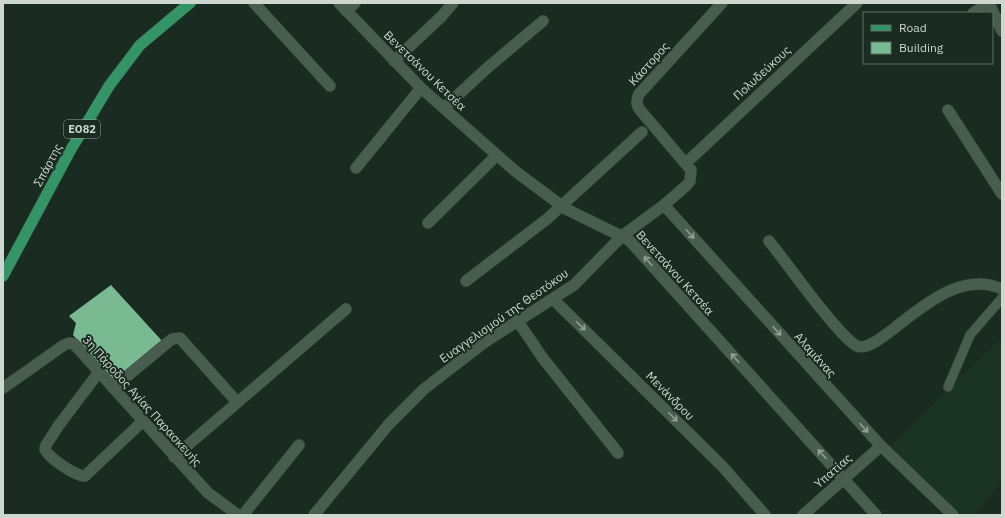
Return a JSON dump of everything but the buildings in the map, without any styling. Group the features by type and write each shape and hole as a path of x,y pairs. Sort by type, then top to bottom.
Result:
{"main road":[{"name":"Σπάρτης","path":"3,276 78,136 114,80 140,45 190,3"}],"street":[{"path":"254,3 330,86"},
{"path":"342,7 355,3"},
{"path":"394,61 441,17 453,3"},
{"name":"Κάστορος","path":"686,163 640,110 636,103 637,98 722,3"},
{"name":"Πολυδεύκους","path":"686,163 857,3"},
{"path":"975,12 989,3 1002,31"},
{"name":"Βενετσάνου Κετσέα","path":"342,7 421,88 497,156 561,206 622,236 637,248 876,515"},
{"path":"444,108 486,69 543,21"},
{"path":"356,168 421,88"},
{"path":"948,110 1002,194"},
{"path":"466,281 536,228 642,132"},
{"path":"428,223 497,156"},
{"name":"Ευαγγελισμού της Θεοτόκου","path":"314,515 389,424 418,394 485,342 517,320 574,285 622,236 664,205 690,181 691,170 686,163"},
{"name":"Αλαμάνας","path":"664,205 881,446 953,515"},
{"path":"769,241 835,325 852,343 859,347 872,344 914,312 951,289 983,283 1002,289"},
{"name":"Μενάνδρου","path":"552,299 718,462 764,515"},
{"path":"174,457 346,309"},
{"path":"517,320 542,356 618,453"},
{"path":"114,388 172,339 180,338 238,402"},
{"name":"3η Πάροδος Αγίας Παρασκευής","path":"3,388 69,343 76,345 174,457 208,493 238,515"},
{"path":"99,372 46,445 45,449 48,455 79,475 85,476 143,421"},
{"path":"243,515 299,445"},
{"name":"Υπατίας","path":"803,515 881,446"}],"lane":[{"path":"948,387 970,336 1002,298"}],"shaded area":[{"path":"1002,338 1002,481 974,515 963,515 920,477 890,447"}]}
